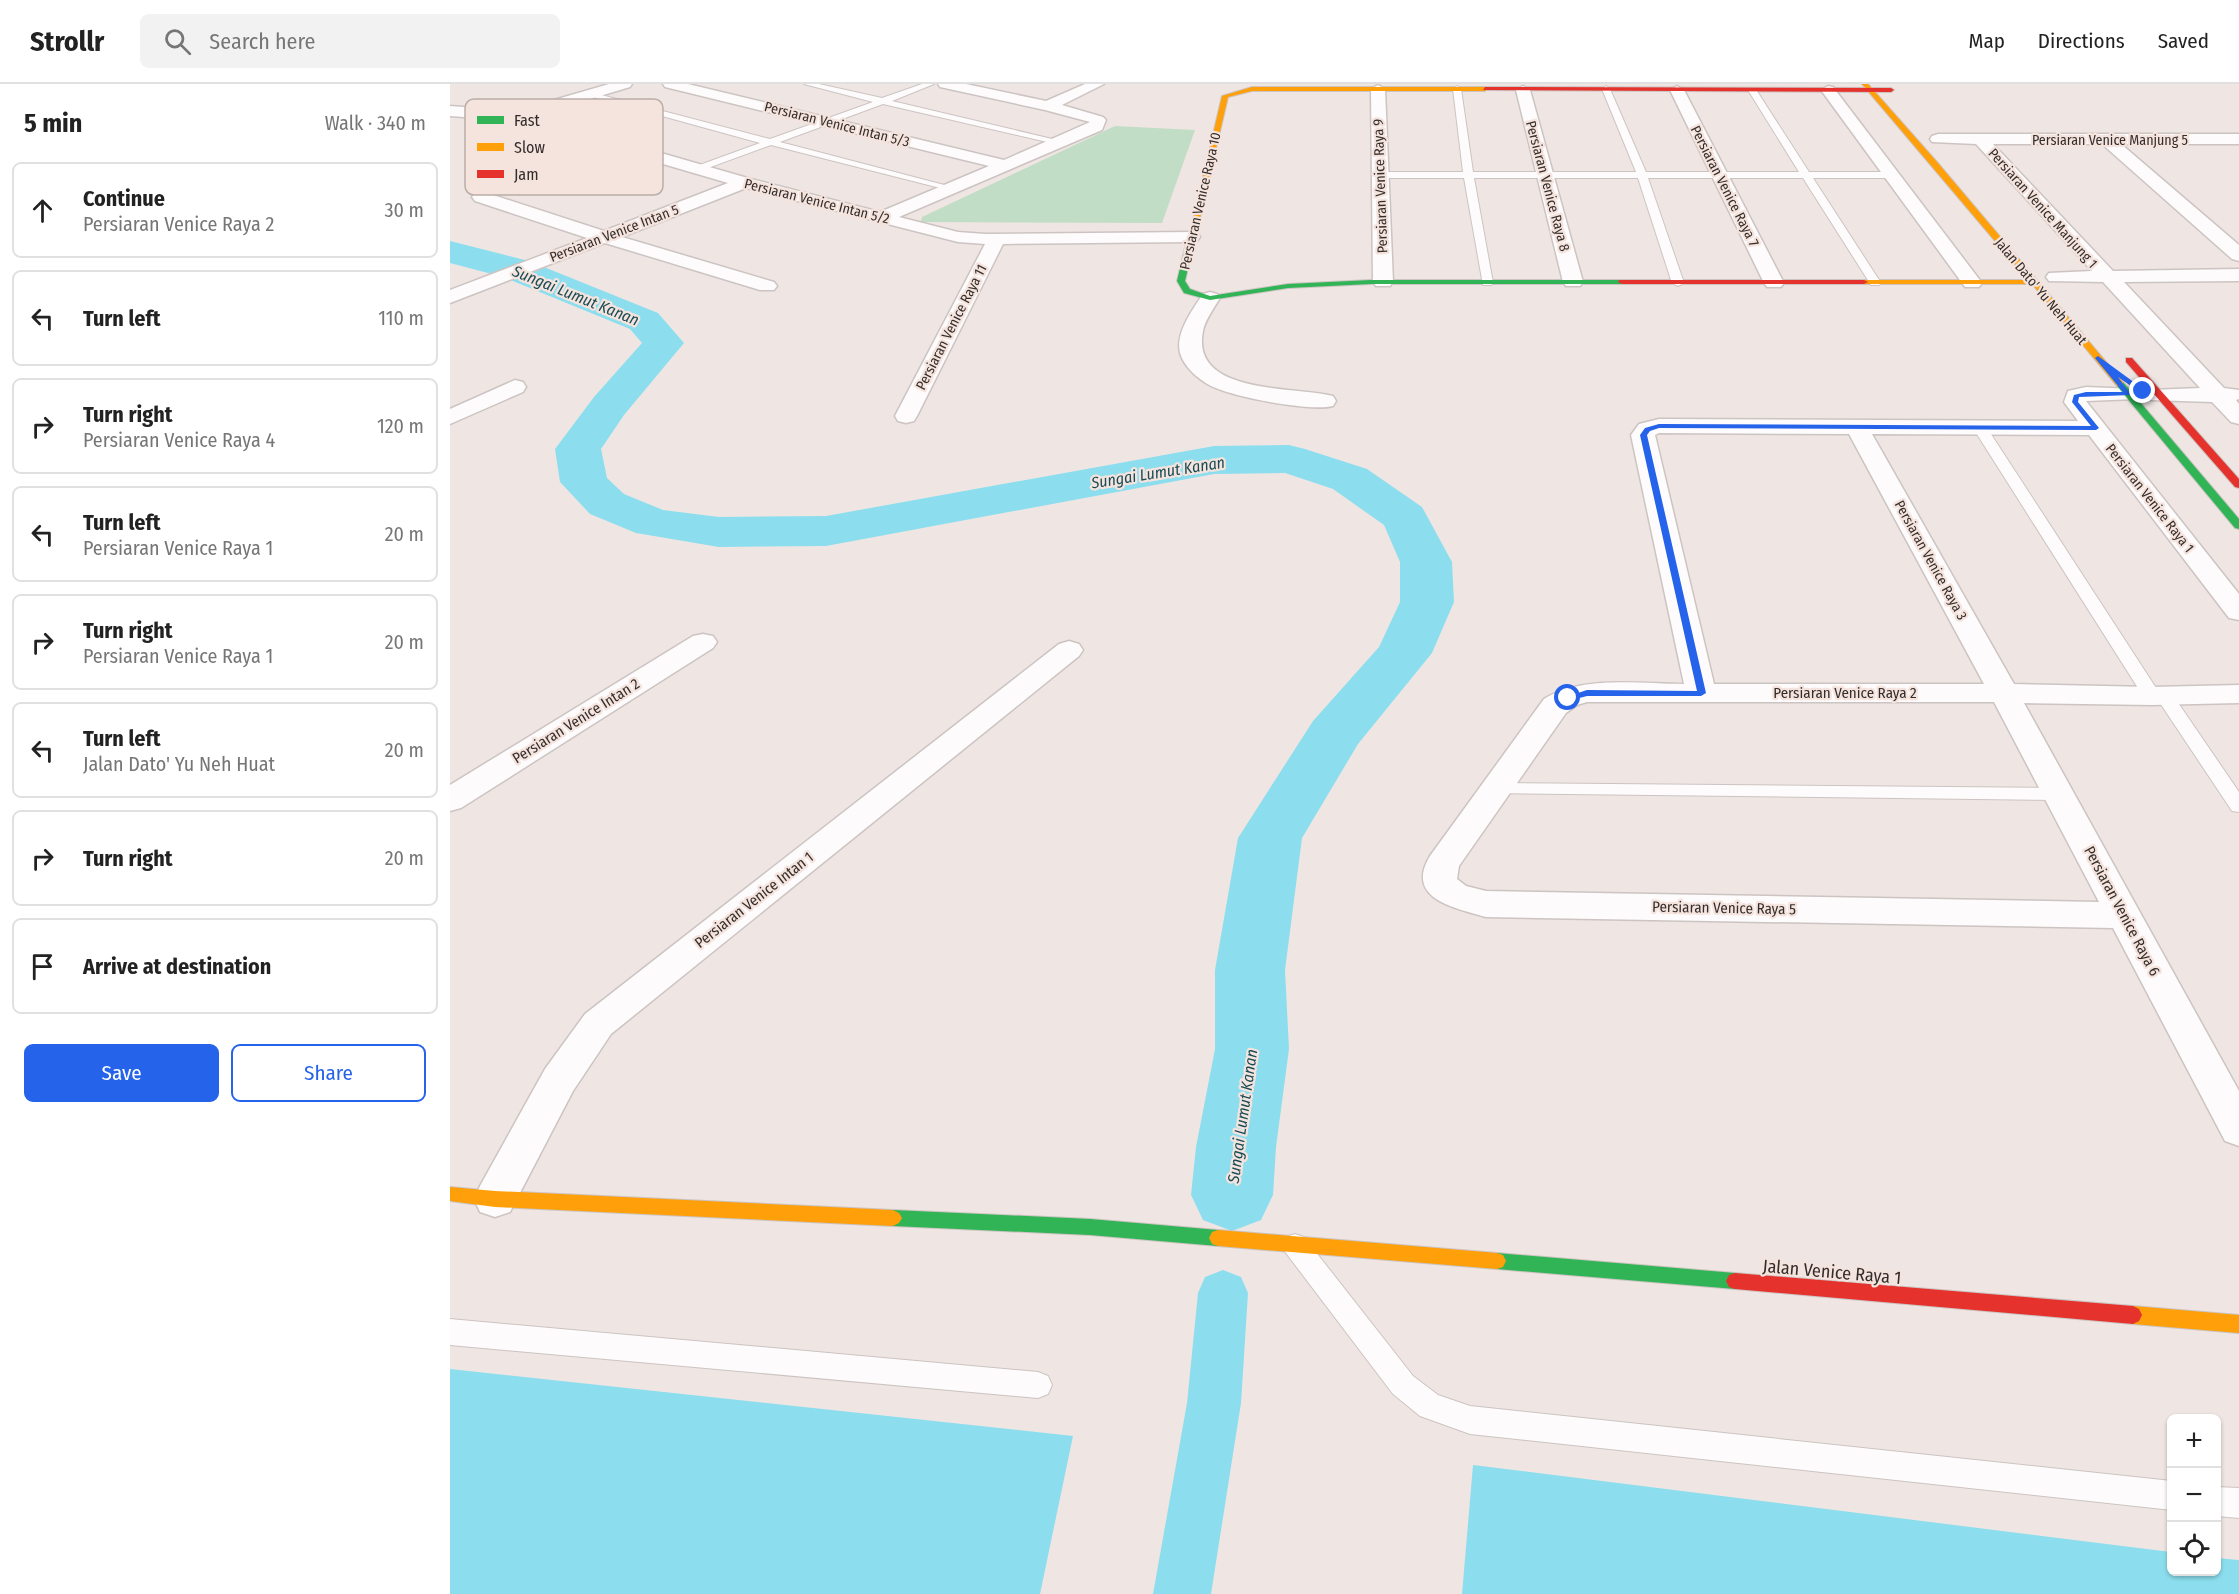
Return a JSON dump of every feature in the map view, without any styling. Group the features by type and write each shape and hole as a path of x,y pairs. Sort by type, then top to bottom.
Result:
{"street":[{"path":"577,99 625,84"},
{"name":"Persiaran Venice Intan 5/3","path":"670,84 1004,165"},
{"path":"883,217 1096,127 1098,120 1048,106 945,84"},
{"path":"1048,106 1097,84"},
{"path":"1378,89 1828,90 1867,87 1892,91"},
{"name":"Jalan Dato' Yu Neh Huat","path":"1867,87 2239,526"},
{"name":"Persiaran Venice Raya 10","path":"1210,298 1187,291 1181,280 1225,96 1252,89 1378,89"},
{"name":"Persiaran Venice Raya 9","path":"1378,89 1383,282"},
{"name":"Persiaran Venice Raya 8","path":"1523,90 1573,282"},
{"name":"Persiaran Venice Raya 7","path":"1677,90 1774,283"},
{"path":"1828,90 1971,283"},
{"name":"Persiaran Venice Intan 5/2","path":"450,111 465,112"},
{"path":"1934,135 1952,156"},
{"name":"Persiaran Venice Manjung 5","path":"1934,135 1981,140 2236,141"},
{"name":"Persiaran Venice Manjung 1","path":"1981,140 2105,276 2228,394 2239,417"},
{"path":"2107,140 2239,255"},
{"name":"Persiaran Venice Intan 5/2","path":"663,159 745,183 958,237 997,239 1191,237"},
{"name":"Persiaran Venice Intan 5","path":"450,297 745,183"},
{"path":"481,197 603,237 767,286"},
{"path":"1970,206 1987,206"},
{"name":"Persiaran Venice Raya 11","path":"906,416 997,239"},
{"path":"2052,272 2105,276 2239,275"},
{"name":"Jalan Dato' Yu Neh Huat","path":"2052,272 2070,292"},
{"path":"1325,401 1246,389 1223,383 1197,368 1189,351 1189,336 1194,319 1210,298 1288,286 1383,282 2034,282"},
{"path":"2122,352 2239,485"},
{"path":"2098,358 2132,386 2159,395 2228,394"},
{"path":"450,417 515,387"},
{"name":"Persiaran Venice Raya 1","path":"2128,394 2086,394 2076,396 2075,402 2239,612"},
{"path":"2158,429 2149,399 2159,395"},
{"path":"1701,693 1643,435 1647,429 1659,426 2096,428"},
{"name":"Persiaran Venice Raya 3","path":"1857,428 2004,693"},
{"name":"Persiaran Venice Intan 2","path":"450,800 703,642"},
{"name":"Persiaran Venice Intan 1","path":"495,1199 559,1080 598,1024 1069,650"},
{"name":"Persiaran Venice Raya 2","path":"1496,789 1555,706 1568,698 1587,693 2239,694"},
{"name":"Persiaran Venice Raya 6","path":"2004,693 2239,1129"},
{"name":"Persiaran Venice Raya 5","path":"1496,789 1442,864 1440,883 1454,895 1486,904 2125,915"},
{"name":"Jalan Venice Raya 1","path":"450,1194 495,1199 1090,1227 2239,1324"}],"lane":[{"path":"808,84 1060,142"},
{"path":"697,169 930,84"},
{"path":"1457,89 1468,174 1487,283"},
{"path":"1606,89 1642,174 1678,283"},
{"path":"1752,90 1875,283"},
{"path":"590,95 605,99"},
{"path":"663,115 948,189"},
{"path":"1380,175 1891,175"},
{"path":"1980,428 2158,695 2239,806"},
{"path":"1496,789 2059,794"},
{"path":"1295,1245 1403,1385 1431,1406 1470,1420 2167,1495"},
{"path":"450,1332 1038,1385"},
{"path":"2221,1501 2239,1503"}],"green space":[{"path":"1115,126 1195,130 1162,223 921,222 922,217"}],"water":[{"path":"450,1369 1073,1436 1040,1594 450,1594"},
{"path":"1473,1465 2167,1552 2167,1576 2221,1576 2221,1558 2239,1560 2239,1594 1462,1594"}],"waterway":[{"name":"Sungai Lumut Kanan","path":"450,252 516,269 644,321 664,343 609,406 578,449 584,482 607,504 653,523 719,532 826,531 1214,460 1289,459 1350,479 1405,517 1426,562 1427,602 1404,653 1334,734 1270,838 1250,970 1252,1049 1236,1147 1232,1195"},
{"path":"1182,1594 1214,1403 1223,1293"}],"traffic: fast":[{"path":"1192,235 1181,281 1187,291 1210,298 1288,286 1371,282 1622,282"},
{"path":"2120,384 2239,526"},
{"path":"893,1218 1090,1227 1218,1238"},
{"path":"1497,1261 1735,1281"}],"traffic: slow":[{"path":"1865,84 1935,163 2120,384"},
{"path":"1192,235 1225,96 1252,89 1485,89"},
{"path":"1864,282 2034,282"},
{"path":"450,1194 495,1199 893,1218"},
{"path":"1218,1238 1497,1261"},
{"path":"2133,1315 2239,1324"}],"traffic: jam":[{"path":"1485,89 1891,90"},
{"path":"1622,282 1864,282"},
{"path":"2129,360 2239,485"},
{"path":"1735,1281 2133,1315"}],"route":[{"path":"1568,698 1587,693 1701,693 1643,435 1647,429 1659,426 2096,428 2075,402 2076,396 2128,394 2098,358 2132,386 2143,391"}]}
